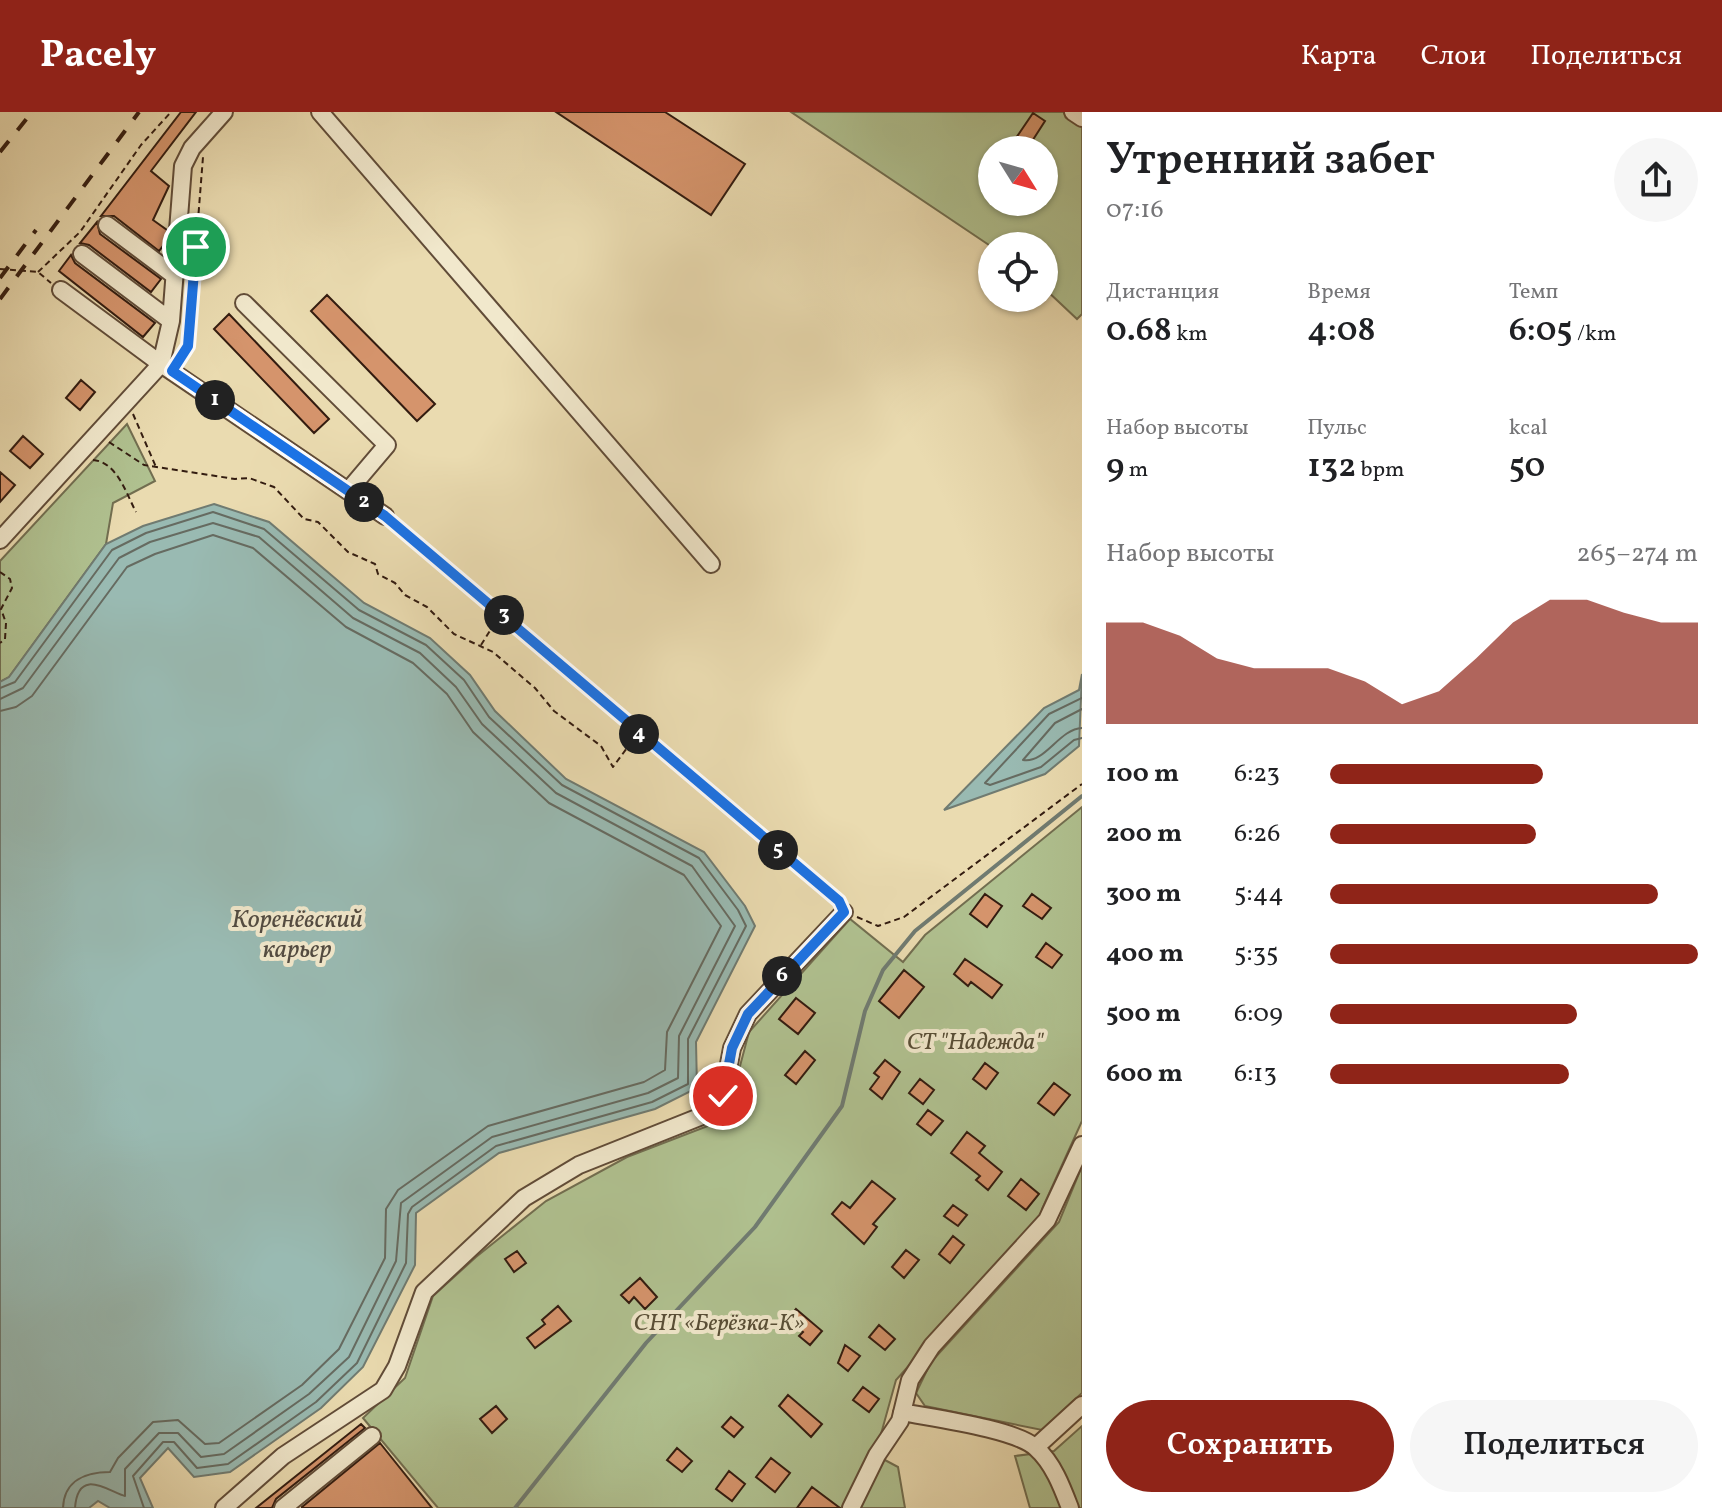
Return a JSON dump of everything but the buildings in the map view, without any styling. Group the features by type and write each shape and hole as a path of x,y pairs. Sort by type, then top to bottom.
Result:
{"street":[{"path":"0,540 167,367 183,166 192,148 224,112"},
{"path":"320,112 711,564"},
{"path":"1073,112 1082,118"},
{"path":"107,225 175,276"},
{"path":"82,254 171,321"},
{"path":"61,290 167,367 385,516"},
{"path":"244,303 387,445 348,491"},
{"path":"224,1508 283,1456 383,1390 397,1366 424,1292 524,1198 579,1165 707,1114 723,1096 732,1048 748,1014 844,912"},
{"path":"851,1508 902,1412 910,1380 932,1346 1047,1220 1082,1145"},
{"path":"1036,1447 1082,1405"},
{"path":"902,1412 1017,1436 1036,1447 1060,1480 1070,1508"},
{"path":"283,1508 372,1436"}],"path":[{"path":"38,272 80,232 141,145 171,112"},
{"path":"167,367 188,346 204,148"},
{"path":"0,269 38,272 61,290"},
{"path":"132,410 157,468"},
{"path":"104,440 144,465 249,478 274,487 304,519 318,522 348,552 375,564 378,574 427,607 454,634 493,652 535,688 554,711 601,746 613,767 638,733"},
{"path":"85,460 100,461 116,473 136,512"},
{"path":"385,516 502,612 638,733 839,901 844,912 878,926 904,917 1082,784"},
{"path":"0,572 10,579 12,588 1,609 6,623 5,639 0,643"},
{"path":"480,647 502,612"}],"green space":[{"path":"791,112 1082,112 1082,314 1077,319 1058,301 1058,232 978,232 978,238"},
{"path":"127,424 155,481 113,503 106,544 9,677 0,682 0,561"},
{"name":"СНТ «Берёзка-К»","path":"1082,807 1082,1121 1042,1209 1041,1218 896,1380 881,1434 844,1508 438,1508 363,1418 405,1378 433,1296 546,1201 627,1157 726,1119 749,1032 850,919 903,962 925,935"},
{"path":"1082,1166 1082,1393 1042,1430 925,1406 916,1393 931,1362 1059,1222"},
{"path":"1082,1426 1082,1508 1030,1508 1015,1456 1054,1451"},
{"path":"883,1459 898,1467 905,1508 859,1508"}],"water":[{"name":"Коренёвский карьер","path":"214,504 269,522 364,603 430,638 470,675 495,711 566,779 704,852 745,906 755,926 696,1042 697,1088 655,1109 499,1153 416,1213 415,1265 363,1367 321,1408 230,1472 194,1477 168,1448 140,1478 153,1508 110,1508 98,1501 89,1508 0,1508 0,682 9,677 106,544 143,526"},
{"path":"1082,674 1079,746 1045,774 944,810 1044,708 1079,690"}],"waterway":[{"path":"515,1508 646,1343 755,1227 842,1106 865,1011 883,970 915,931 1082,796"}],"railway":[{"path":"0,152 32,112"},
{"path":"0,299 139,112"},
{"path":"0,278 36,230"}],"route":[{"path":"196,247 188,346 172,371 385,516 502,612 638,733 839,901 844,912 748,1014 732,1048 723,1096"}],"park label":[{"name":"СТ \"Надежда\"","path":"975,1041"}]}
